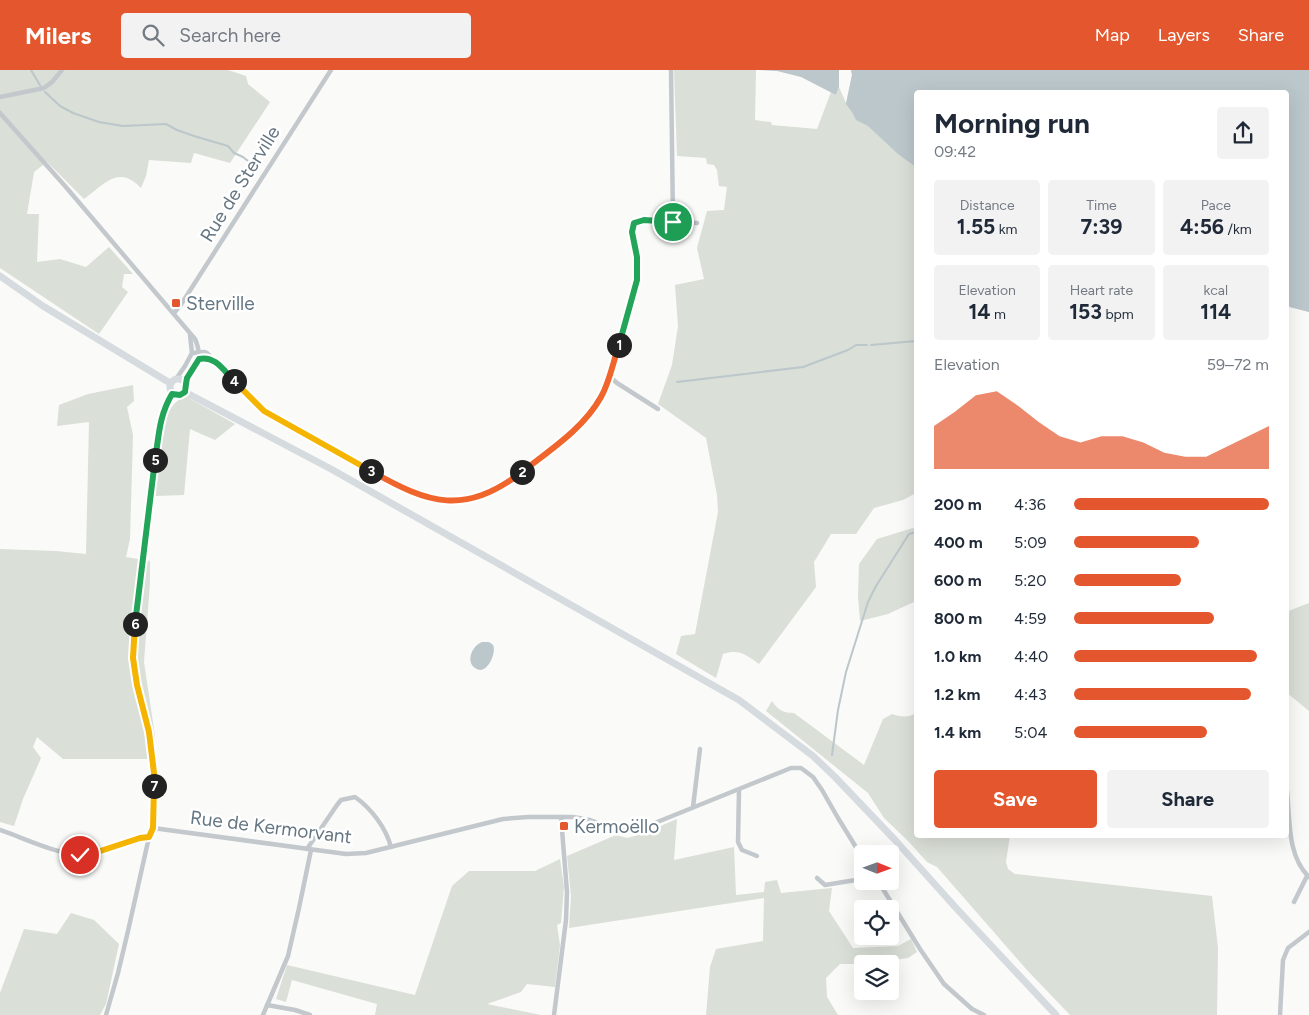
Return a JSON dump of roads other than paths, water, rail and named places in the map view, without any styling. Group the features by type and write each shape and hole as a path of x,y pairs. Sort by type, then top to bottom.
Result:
{"main road":[{"path":"0,276 44,306 173,381 182,380 185,388 739,700 813,756 835,777 1056,1015"},
{"path":"173,381 169,389 172,394 180,395 185,388"}],"street":[{"path":"0,97 44,88 62,70"},
{"name":"Rue de Sterville","path":"174,313 331,70"},
{"path":"671,70 673,222"},
{"path":"0,113 65,186 195,339 199,359 192,368 185,388"},
{"path":"192,353 207,353 264,411 397,486 429,498 444,501 480,496 495,490 511,480 572,433 585,420 602,395 637,280 637,257 632,232 634,223 644,220 697,223"},
{"path":"173,381 185,366 192,353 190,334"},
{"path":"199,359 215,361"},
{"path":"609,376 658,409"},
{"path":"106,1015 124,948 149,837 153,828 154,773 149,732 137,685 133,658 134,633 161,418 172,394"},
{"path":"693,807 700,749"},
{"name":"Rue de Kermorvant","path":"153,828 346,854 366,853 503,819 573,817 628,831 640,829 792,768 801,768 813,777 855,845"},
{"path":"739,790 738,842 742,850 757,856"},
{"path":"263,1015 288,956 301,900 309,850 341,800 355,797 362,802 389,839 391,847"},
{"path":"1289,812 1292,843 1299,864 1308,876 1294,902"},
{"path":"554,1015 566,920 567,892 561,817"},
{"path":"0,830 66,853 80,855 94,854 140,838 149,837"},
{"path":"817,878 825,885 854,880"},
{"path":"884,890 944,984 972,1009 984,1015"},
{"path":"1280,1015 1283,960 1288,948 1309,932"},
{"path":"268,1005 310,1015"}],"waterway":[{"path":"31,70 41,87"},
{"path":"45,92 60,106 73,113 99,122 123,126 166,124 177,130 228,146 234,153 243,157 258,169"},
{"path":"871,345 914,341"},
{"path":"677,382 803,367 848,350 856,345 867,345"},
{"path":"832,755 838,710 846,672 868,602 909,534 914,533"}],"place":[{"name":"Sterville","path":"176,303"},
{"name":"Kermoëllo","path":"564,826"}]}
